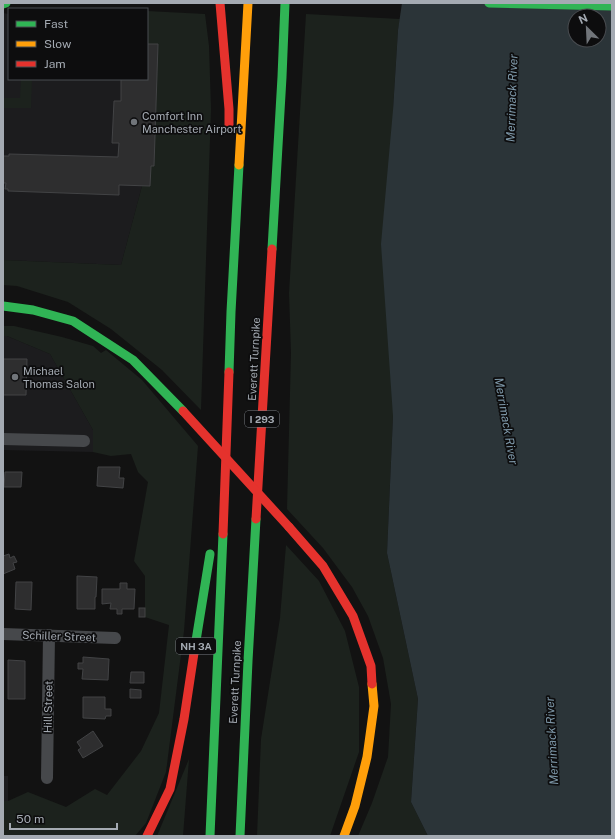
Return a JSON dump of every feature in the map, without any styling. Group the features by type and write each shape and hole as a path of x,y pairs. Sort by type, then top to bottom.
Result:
{"main road":[{"path":"220,3 229,109 229,132"},
{"name":"Everett Turnpike","path":"210,836 227,450 231,312 248,3"},
{"name":"Everett Turnpike","path":"240,836 248,661 282,85 285,3"},
{"path":"490,3 612,6"},
{"path":"230,171 231,312"},
{"path":"3,306 33,310 74,322 133,360 184,411 323,566 353,616 371,666 374,706 367,757 355,806 344,836"},
{"path":"215,527 227,450"},
{"name":"NH 3A","path":"147,836 170,789 184,719 212,542"}],"street":[{"path":"3,439 84,442"},
{"name":"Schiller Street","path":"3,634 115,638"},
{"name":"Hill Street","path":"47,778 49,635"}],"shaded area":[{"path":"148,11 205,14 209,46 211,109 201,410 162,370 111,329 68,302 17,286 3,285 3,260 121,265 142,186 150,186 151,166 154,165 158,44 148,44"},
{"path":"3,13 8,14 8,80 148,80 148,20 159,23 150,186 142,186 121,265 3,260"},
{"path":"306,14 400,19 393,110 393,416 387,553 418,699 411,802 428,836 358,836 372,803 388,757 391,704 383,658 368,616 352,587 323,548 287,509 291,353 289,293"},
{"path":"21,80 32,80 31,108 3,108 3,98 20,98"},
{"path":"3,326 14,326 62,337 93,346 101,353 106,350 142,380 198,446 184,631 166,772 146,823 135,836 3,836 3,801 8,801 28,792 66,807 95,789 107,795 141,751 159,713 169,625 145,617 145,576 134,561 148,482 138,472 131,454 111,456 93,452 93,430 50,354 7,336 3,336"},
{"path":"3,336 7,336 50,354 93,430 93,452 3,450"},
{"path":"286,545 319,581 345,631 359,687 359,752 330,836 257,836 261,739 280,618"},
{"path":"189,759 183,836 157,836"},
{"path":"3,776 8,776 8,801 3,801"}],"water":[{"name":"Merrimack River","path":"402,3 612,3 612,836 428,836 411,802 418,699 387,553 393,416 381,244 393,110 398,30"}],"building":[{"name":"Comfort Inn Manchester Airport","path":"148,44 158,44 154,166 151,166 150,186 119,185 119,195 8,191 8,189 5,189 6,183 3,183 3,156 9,156 9,154 118,157 119,143 112,143 114,101 121,101 121,80 148,80"},
{"name":"Michael Thomas Salon","path":"3,359 27,359 26,395 3,395"},
{"path":"98,467 120,467 119,478 124,478 123,488 97,486"},
{"path":"5,472 22,472 21,487 4,487"},
{"path":"9,554 10,558 14,556 17,562 13,563 15,569 3,574 3,556"},
{"path":"77,576 97,577 95,609 77,609"},
{"path":"16,582 32,582 31,610 15,609"},
{"path":"120,583 127,583 127,589 135,589 134,609 122,609 122,614 117,614 117,609 110,609 111,603 102,604 102,589 120,589"},
{"path":"139,608 145,608 145,617 139,617"},
{"path":"83,657 109,659 108,680 82,679 83,669 78,669 78,663 83,663"},
{"path":"8,660 25,661 25,699 8,699"},
{"path":"131,672 144,672 144,683 130,683"},
{"path":"130,689 141,690 141,698 130,698"},
{"path":"83,697 105,697 105,709 111,709 111,716 106,716 105,719 83,718"},
{"path":"93,731 103,746 83,758 78,750 81,748 77,742"}],"traffic: fast":[{"path":"272,249 285,3"},
{"path":"489,3 612,6"},
{"path":"229,372 239,165"},
{"path":"3,306 33,310 73,321 133,360 183,411"},
{"path":"240,836 256,519"},
{"path":"210,836 223,534"},
{"path":"194,653 210,554"}],"traffic: slow":[{"path":"239,165 248,3"},
{"path":"344,836 355,806 367,757 374,706 372,684"}],"traffic: jam":[{"path":"220,3 229,125"},
{"path":"256,519 272,249"},
{"path":"223,534 229,372"},
{"path":"183,411 289,527"},
{"path":"289,527 323,566 353,616 371,666 372,684"},
{"path":"147,836 170,789 184,719 194,653"}],"place":[{"name":"Comfort Inn Manchester Airport","path":"134,122"},
{"name":"Michael Thomas Salon","path":"15,377"}]}
